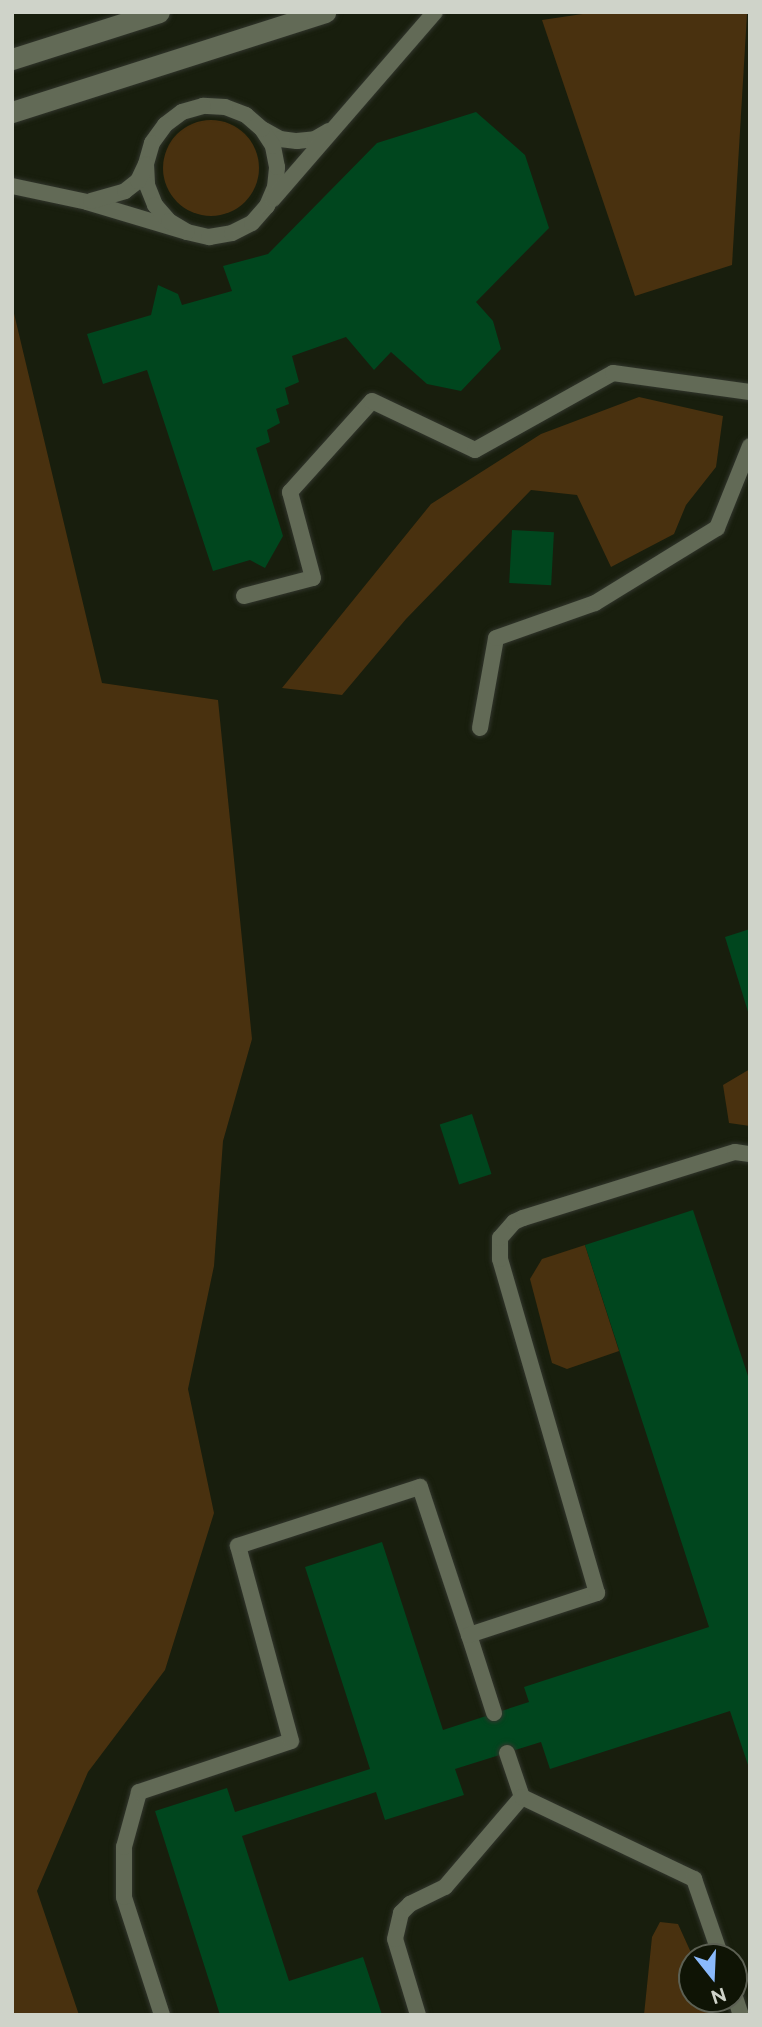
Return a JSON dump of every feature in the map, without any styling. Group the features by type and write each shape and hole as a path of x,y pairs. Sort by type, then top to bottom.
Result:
{"main road":[{"path":"12,60 159,12"},
{"path":"12,112 325,12"}],"lane":[{"path":"12,186 87,202 209,237 232,233 252,223 435,12"},
{"path":"87,202 107,199 125,191 138,180 152,143 165,125 182,112 203,106 225,107 246,115 262,129 281,139 297,141 315,139 333,129"},
{"path":"262,129 273,146 277,167 275,187 267,206"},
{"path":"146,164 147,185 155,205 169,221 187,232"},
{"path":"244,596 313,578 290,492 372,401 475,450 613,373 750,392"},
{"path":"480,728 496,638 595,603 717,528 750,446"},
{"path":"469,1635 597,1593 500,1259 500,1238 514,1222 523,1218 735,1152 750,1154"},
{"path":"162,2015 124,1897 124,1847 139,1792 291,1741 238,1546 420,1487 495,1713"},
{"path":"507,1753 522,1797 694,1878 716,1943"},
{"path":"418,2015 395,1939 401,1913 410,1903 444,1886 522,1797"}],"shaded area":[{"path":"596,12 747,14 732,265 635,296 542,20"},
{"path":"211,120 229,124 245,134 255,150 259,168 255,186 245,202 229,212 211,216 193,212 177,202 167,186 163,168 167,150 177,134 193,124"},
{"path":"12,305 102,683 218,700 252,1039 223,1141 214,1266 188,1389 214,1513 165,1670 88,1772 37,1891 79,2015 12,2015"},
{"path":"639,397 723,416 716,467 686,505 674,534 611,567 577,495 531,490 406,619 342,695 282,688 431,504 541,434"},
{"path":"750,1069 750,1126 729,1123 723,1085"},
{"path":"585,1245 619,1351 567,1369 552,1363 530,1279 542,1259"},
{"path":"660,1922 678,1924 687,1943 678,1943 678,2013 711,2015 644,2015 652,1937"}],"building":[{"path":"476,112 525,155 549,228 476,302 493,321 501,349 461,391 427,384 391,352 374,370 346,337 292,356 299,382 285,388 289,404 276,409 280,423 267,430 270,442 256,448 283,536 265,568 250,560 213,571 147,370 103,384 87,334 151,315 158,285 178,294 182,305 232,291 223,266 268,254 377,143"},
{"path":"512,530 554,532 551,585 509,583"},
{"path":"750,929 750,1015 749,1015 725,937"},
{"path":"472,1114 491,1174 459,1184 440,1125"},
{"path":"693,1210 750,1382 750,1771 730,1711 550,1769 541,1742 455,1769 464,1795 385,1820 376,1792 242,1836 289,1981 363,1957 382,2015 220,2015 155,1811 227,1788 235,1812 370,1769 305,1567 382,1542 443,1730 529,1702 524,1687 709,1627 585,1245"}]}
